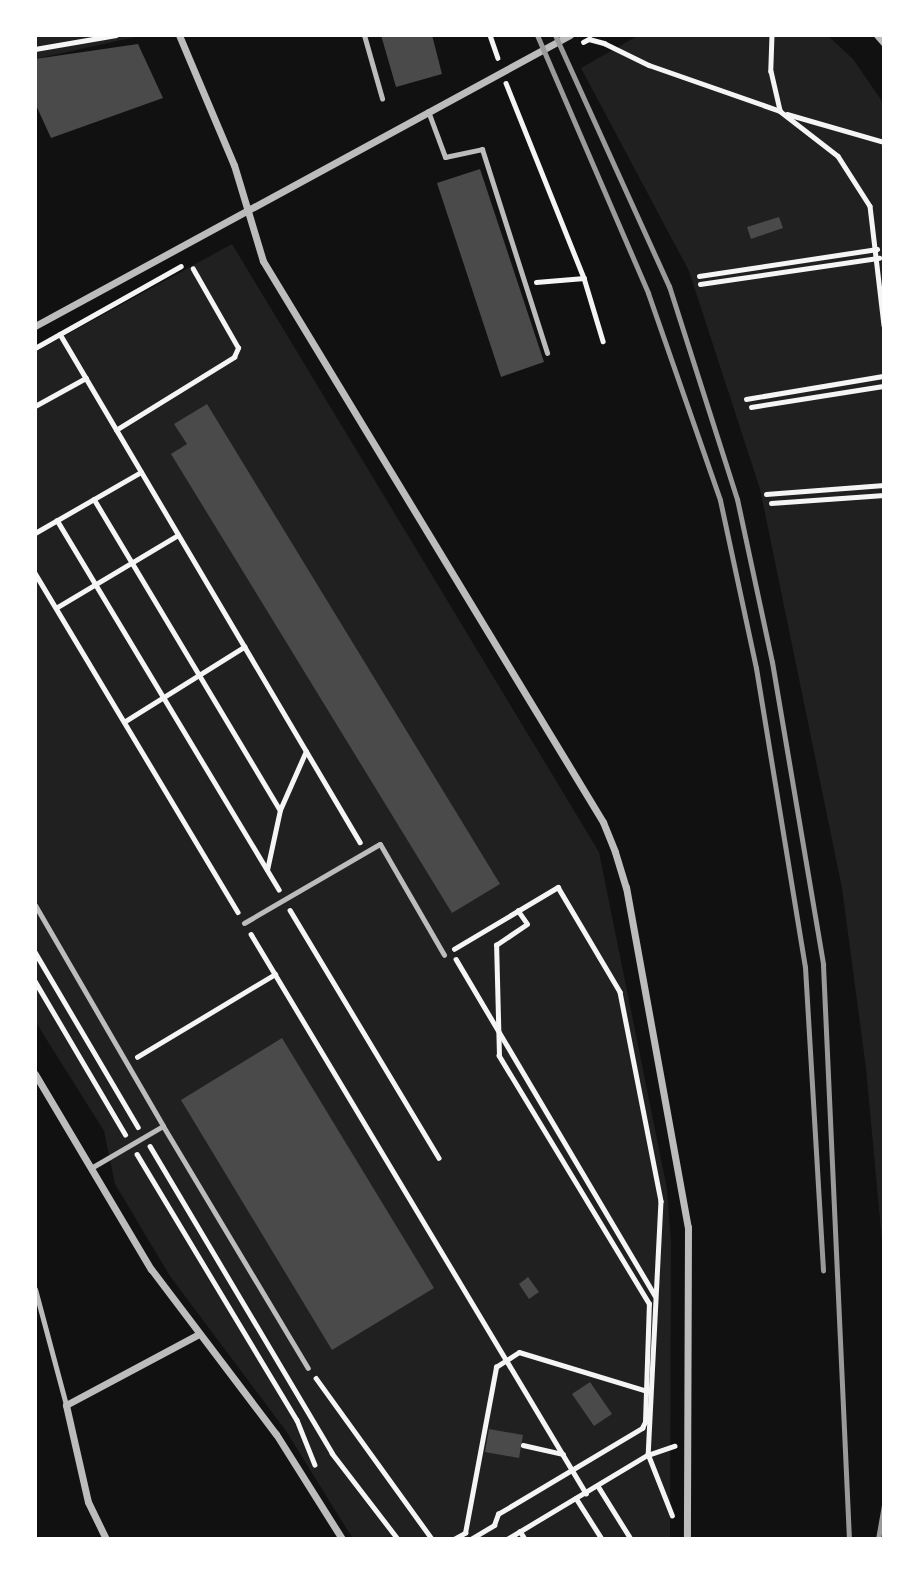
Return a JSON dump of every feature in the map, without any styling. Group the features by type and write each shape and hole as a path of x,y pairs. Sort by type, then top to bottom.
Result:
{"street":[{"path":"179,35 249,210 263,261 603,822 615,852 626,887 688,1227 687,1539"},
{"path":"35,326 570,35"},
{"path":"877,35 884,43"},
{"path":"35,1074 151,1269 276,1434 342,1539"},
{"path":"106,1539 88,1502 66,1405 199,1334"}],"lane":[{"path":"364,35 382,98"},
{"path":"428,111 445,157 482,149 547,353"},
{"path":"244,923 380,844 444,955"},
{"path":"35,905 308,1368"},
{"path":"91,1168 163,1126"},
{"path":"35,1289 66,1405"}],"path":[{"path":"35,49 116,35"},
{"path":"772,35 771,71 780,111 884,142"},
{"path":"517,115 584,278 603,341"},
{"path":"699,276 810,259 880,254"},
{"path":"699,284 812,268 880,254"},
{"path":"810,259 812,268"},
{"path":"116,430 234,357 235,339 193,268"},
{"path":"754,268 756,276"},
{"path":"524,282 584,278"},
{"path":"60,334 366,852"},
{"path":"746,399 884,376"},
{"path":"35,407 86,378"},
{"path":"838,384 840,393"},
{"path":"751,407 884,386"},
{"path":"795,391 797,400"},
{"path":"35,533 141,472"},
{"path":"766,494 884,485"},
{"path":"847,488 849,498"},
{"path":"817,490 818,500"},
{"path":"771,503 884,495"},
{"path":"94,499 280,810"},
{"path":"57,520 439,1158"},
{"path":"56,608 178,535"},
{"path":"35,573 586,1493"},
{"path":"124,722 244,647"},
{"path":"267,871 280,810 306,751"},
{"path":"444,955 558,887 620,992 660,1201 649,1392 642,1428 498,1514 494,1525 471,1539"},
{"path":"518,911 527,924 496,945 499,1056 649,1304 648,1455 674,1521"},
{"path":"451,951 656,1295"},
{"path":"35,953 332,1452 398,1539"},
{"path":"127,1063 275,974"},
{"path":"35,981 297,1420 316,1468"},
{"path":"454,1539 465,1533 496,1367 519,1352 649,1392"},
{"path":"308,1368 432,1539"},
{"path":"508,1539 648,1455 688,1440"},
{"path":"523,1446 563,1454"},
{"path":"598,1486 631,1539"},
{"path":"576,1498 602,1539"},
{"path":"520,1531 525,1539"}],"shaded area":[{"path":"35,35 140,35 140,36 35,59"},
{"path":"639,35 827,35 853,59 884,104 884,1263 866,1068 842,888 760,489 689,271 581,68"},
{"path":"232,244 599,852 667,1189 671,1243 670,1539 353,1539 286,1431 170,1276 115,1184 104,1131 35,1021 35,352"}],"building":[{"path":"381,35 432,35 442,74 396,87"},
{"path":"138,44 163,98 51,138 35,103 35,59"},
{"path":"480,169 544,362 501,377 437,183"},
{"path":"779,217 783,228 751,239 747,227"},
{"path":"207,404 500,884 452,913 171,454 187,444 174,424"},
{"path":"282,1038 434,1288 332,1350 181,1100"},
{"path":"528,1277 539,1292 529,1299 519,1284"},
{"path":"590,1382 612,1414 594,1426 572,1394"},
{"path":"489,1429 523,1435 519,1458 485,1452"}],"railway":[{"path":"537,35 648,293 720,500 756,668 805,967 823,1270"},
{"path":"555,35 669,286 737,499 772,662 823,965 849,1539"},
{"path":"878,1539 884,1505"}]}
